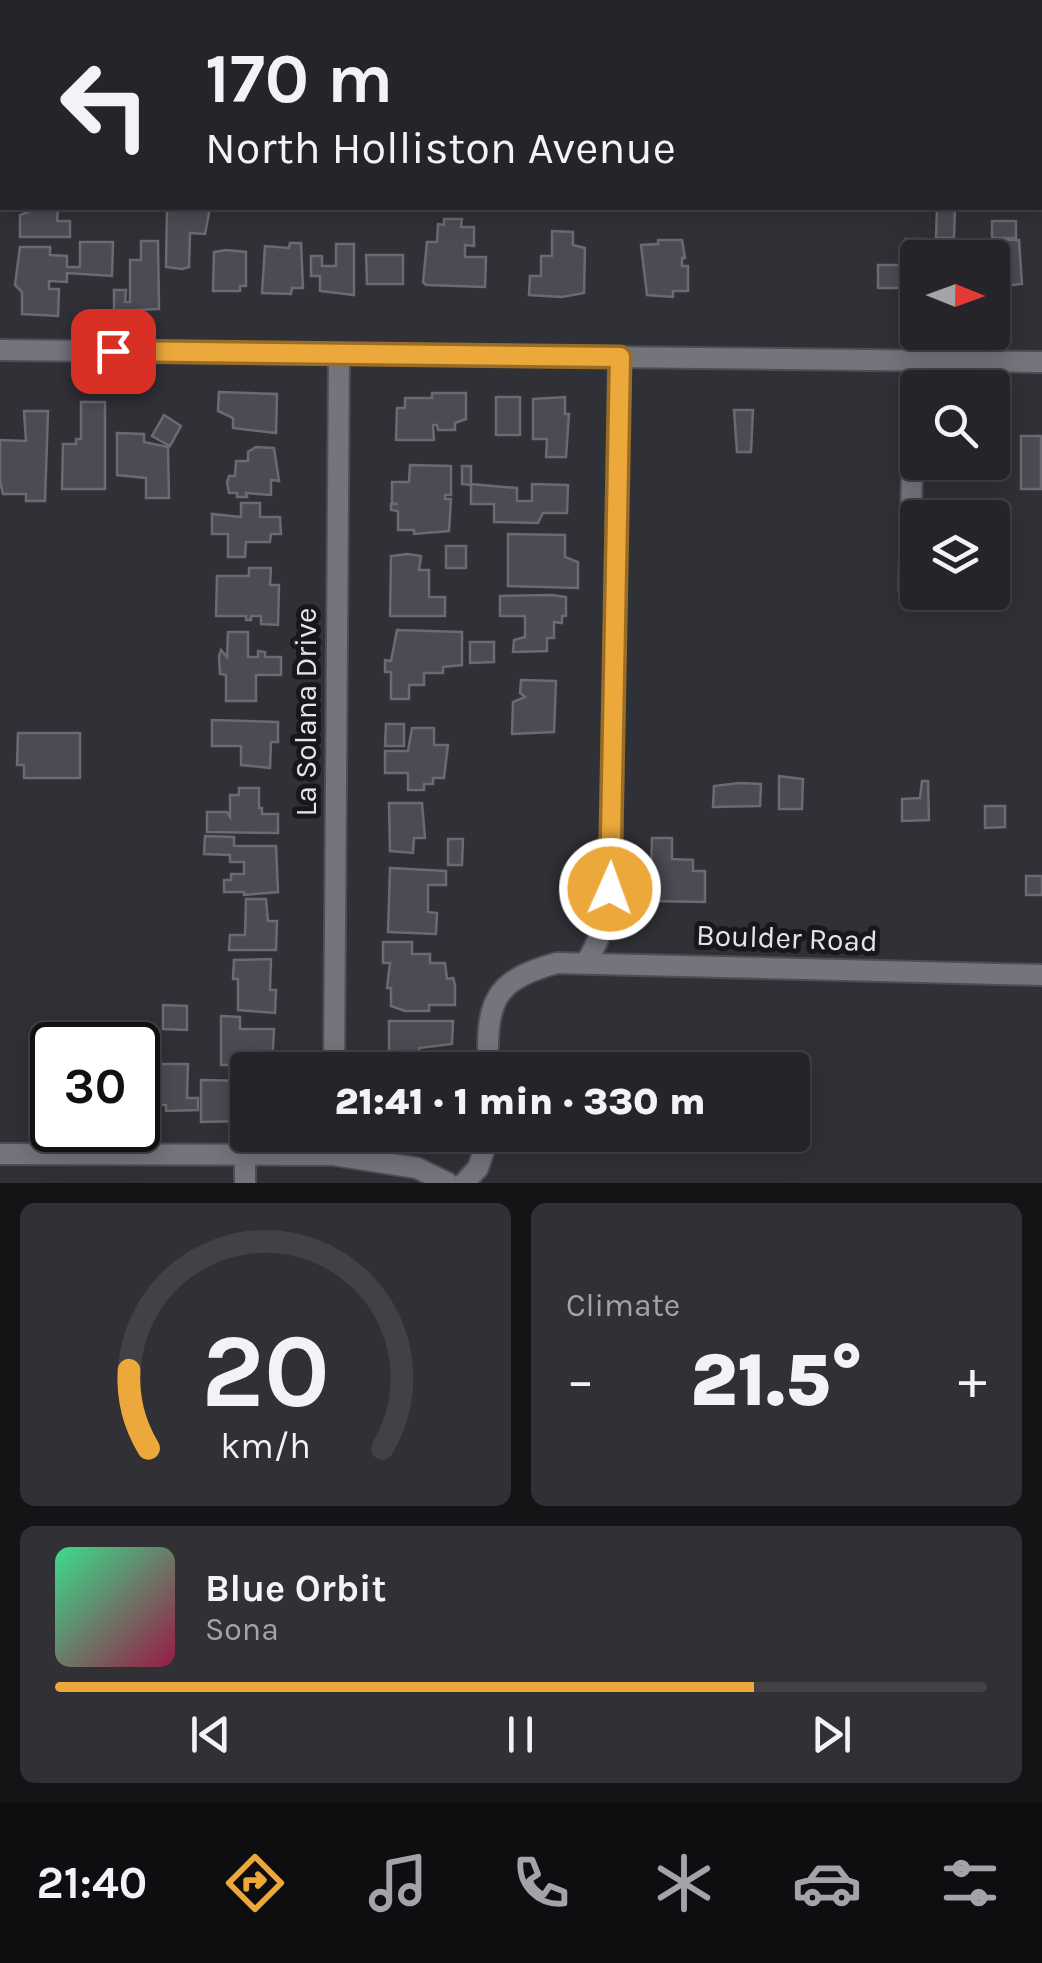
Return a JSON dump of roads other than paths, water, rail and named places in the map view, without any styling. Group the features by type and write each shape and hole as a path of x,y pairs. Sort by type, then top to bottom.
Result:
{"street":[{"path":"0,350 1042,362"},
{"name":"La Solana Drive","path":"334,1052 339,354"},
{"path":"587,961 601,938 608,911 611,867 620,357"},
{"path":"911,500 915,360"},
{"name":"Boulder Road","path":"489,1052 491,1010 502,987 523,972 557,963 1042,975"},
{"path":"0,1154 245,1156 277,1152"},
{"path":"359,1152 417,1168 448,1183"},
{"path":"464,1183 478,1168 483,1152"},
{"path":"244,1183 245,1156"}]}
